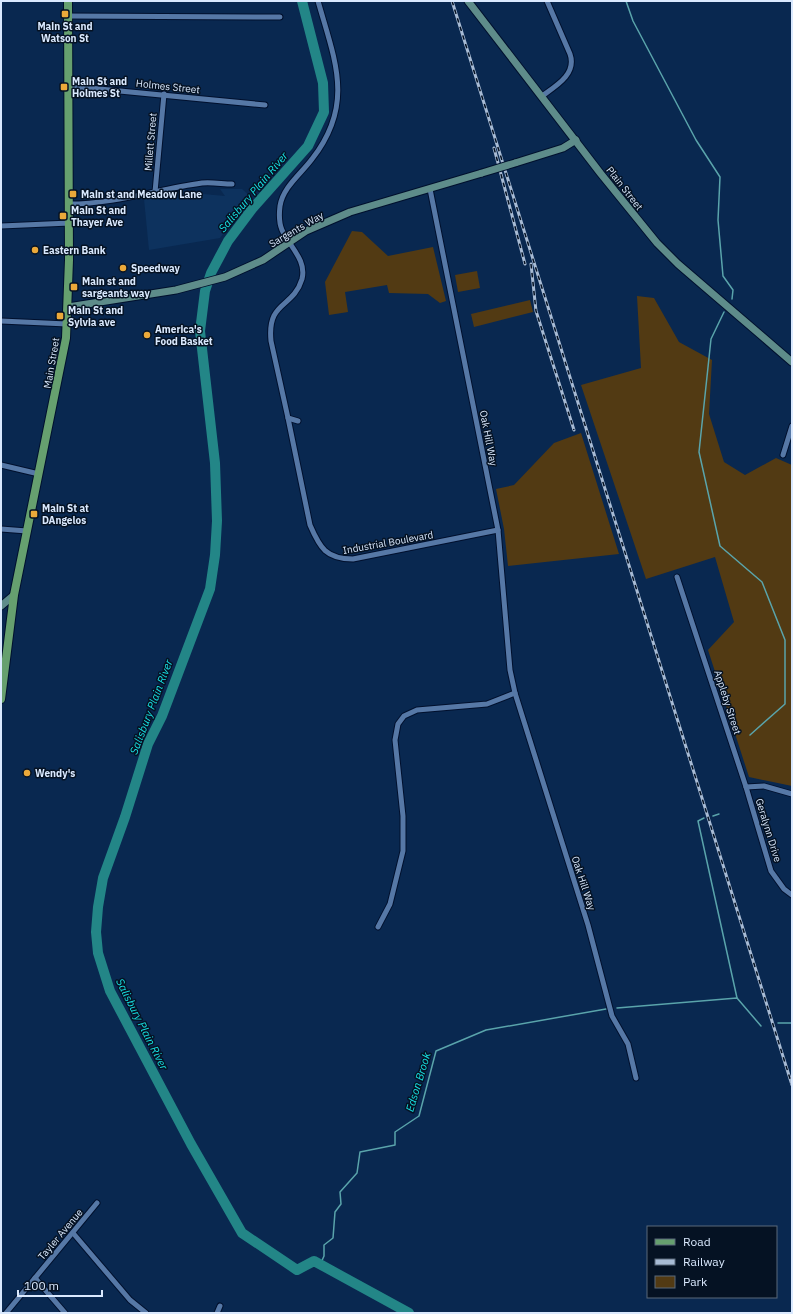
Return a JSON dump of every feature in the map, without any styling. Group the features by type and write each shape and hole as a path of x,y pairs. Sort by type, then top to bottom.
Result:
{"main road":[{"name":"Main Street","path":"1,699 11,612 61,366 67,324 70,223 68,1"},
{"name":"Plain Street","path":"468,1 627,207 661,248 792,362"},
{"name":"Sargents Way","path":"68,307 193,286 225,277 262,260 318,225 350,212 563,148 576,140"},
{"path":"1,606 14,595"},
{"path":"1,610 11,612"}],"street":[{"name":"Industrial Boulevard","path":"318,1 336,65 339,82 338,98 332,125 327,138 311,162 290,186 282,200 279,219 281,229 300,260 303,270 302,279 293,295 277,310 271,320 270,329 272,347 310,526 316,540 327,553 338,559 353,559 498,530"},
{"path":"542,96 564,79 572,65 570,54 547,1"},
{"path":"68,16 280,18"},
{"name":"Holmes Street","path":"68,86 164,94 265,105"},
{"name":"Millett Street","path":"155,192 164,94"},
{"path":"69,204 100,203 203,183 232,184"},
{"name":"Oak Hill Way","path":"430,189 498,530 510,670 515,693 588,925 612,1016 628,1044 636,1078"},
{"path":"1,226 70,223"},
{"path":"1,321 67,324"},
{"path":"288,418 298,421"},
{"path":"783,455 792,426"},
{"path":"1,465 39,474"},
{"path":"1,529 27,531"},
{"name":"Appleby Street","path":"677,577 746,787"},
{"path":"378,927 390,904 403,852 403,816 395,740 398,724 404,716 418,710 487,704 515,693"},
{"path":"746,787 764,786 792,794"},
{"name":"Geralynn Drive","path":"746,787 771,871 784,889 792,895"},
{"name":"Tayler Avenue","path":"6,1313 97,1203"},
{"path":"72,1233 130,1300 146,1313"},
{"path":"35,1278 65,1313"},
{"path":"217,1313 220,1306"}],"shaded area":[{"path":"220,189 242,189 251,197 220,238 149,250 144,199 167,194 173,199 203,194 225,196"}],"green space":[{"path":"352,231 362,232 388,256 433,247 446,301 440,303 428,294 389,293 387,285 345,292 348,312 329,315 325,282"},
{"path":"477,271 480,288 458,292 455,275"},
{"path":"637,296 654,298 679,342 712,360 709,414 724,462 745,475 776,458 792,465 792,786 749,777 708,650 734,622 715,557 646,579 581,385 641,368"},
{"path":"530,300 533,312 474,327 471,314"},
{"path":"581,433 619,554 508,566 504,529 496,489 514,485 554,443"}],"waterway":[{"name":"Salisbury Plain River","path":"302,1 323,83 324,112 308,146 252,209 228,241 211,273 205,291 200,331 215,463 217,521 215,555 210,589 162,716 148,744 125,817 103,878 98,907 96,932 98,953 110,991 191,1144 242,1233 297,1270 314,1261 409,1313"},
{"path":"626,1 633,21 696,140 720,177 718,220 723,276 733,290 732,299"},
{"path":"724,312 711,339 699,452 720,546 762,582 785,640 785,704 750,735"},
{"path":"713,816 719,814"},
{"path":"704,818 698,821 737,998"},
{"name":"Edson Brook","path":"617,1008 737,998 761,1026"},
{"name":"Edson Brook","path":"320,1265 324,1256 324,1245 333,1238 335,1212 341,1204 340,1192 357,1173 360,1152 395,1145 395,1132 419,1116 436,1051 486,1030 606,1009"},
{"name":"Edson Brook","path":"778,1023 792,1023"}],"railway":[{"path":"452,1 792,1085"},
{"path":"494,148 525,264"},
{"path":"531,264 536,311 574,430"}],"place":[{"name":"Main St and Watson St","path":"65,14"},
{"name":"Main St and Holmes St","path":"64,87"},
{"name":"Main st and Meadow Lane","path":"73,194"},
{"name":"Main St and Thayer Ave","path":"63,216"},
{"name":"Eastern Bank","path":"35,250"},
{"name":"Speedway","path":"123,268"},
{"name":"Main st and sargeants way","path":"74,287"},
{"name":"Main St and Sylvia ave","path":"60,316"},
{"name":"America's Food Basket","path":"147,335"},
{"name":"Main St at DAngelos","path":"34,514"},
{"name":"Wendy's","path":"27,773"}]}
